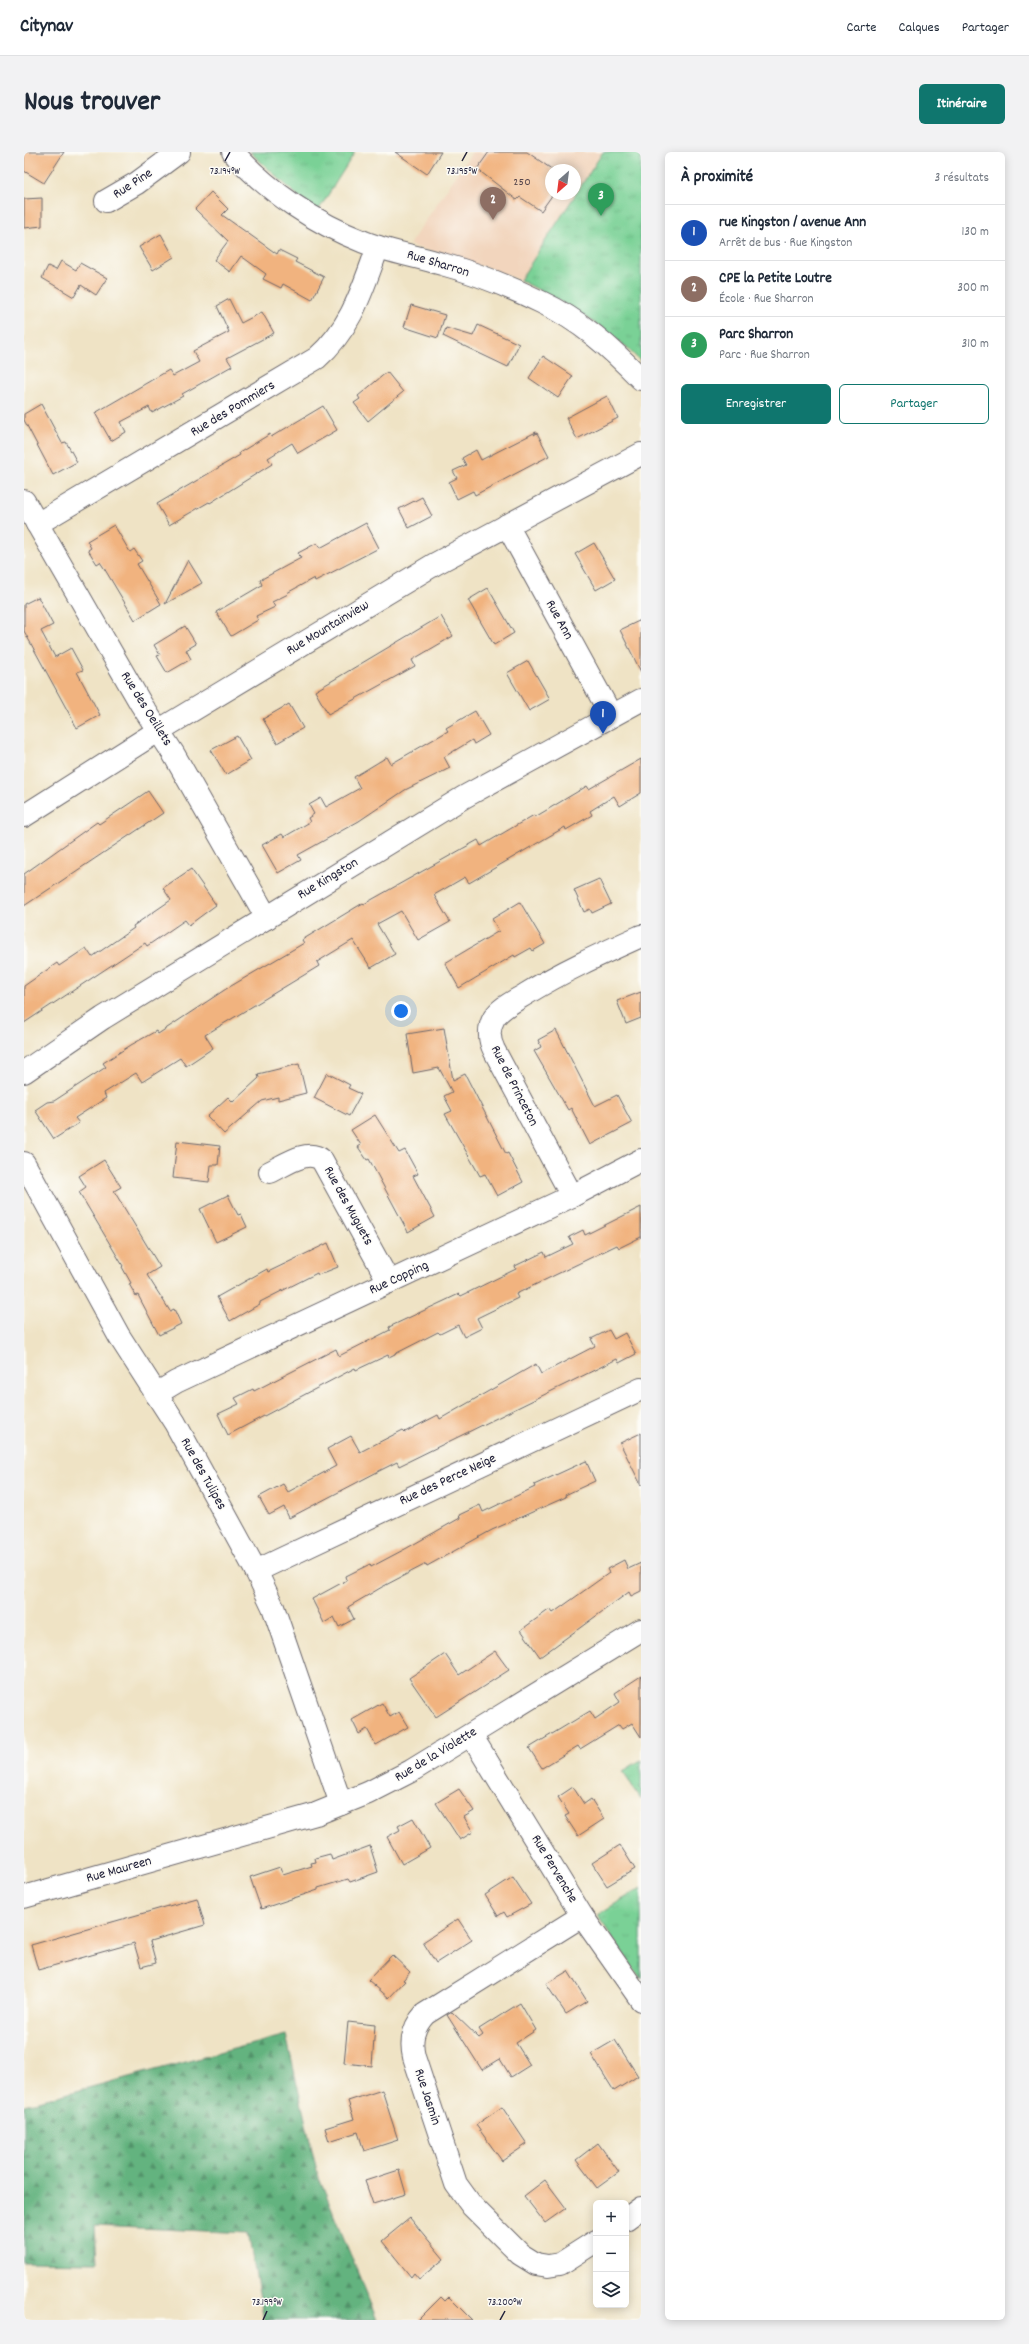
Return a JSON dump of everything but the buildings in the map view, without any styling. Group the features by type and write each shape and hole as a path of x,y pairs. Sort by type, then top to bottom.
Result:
{"street":[{"name":"Rue Pine","path":"106,202 137,184 179,152"},
{"name":"Rue Sharron","path":"233,152 260,179 298,207 351,237 378,247 445,264 542,302 594,334 641,379"},
{"name":"Rue des Pommiers","path":"37,524 317,358 332,344 351,316 378,247"},
{"name":"Rue Mountainview","path":"24,816 158,731 409,579 641,454"},
{"name":"Rue des Oeillets","path":"24,502 158,731 173,752 267,918"},
{"name":"Rue Ann","path":"507,525 612,715"},
{"name":"Rue Kingston","path":"24,1072 103,1018 464,797 641,700"},
{"name":"Rue de Princeton","path":"572,1196 494,1050 490,1034 492,1023 497,1014 505,1006 569,969 641,936"},
{"name":"Rue des Muguets","path":"270,1172 307,1155 315,1156 322,1160 389,1282"},
{"name":"Rue Copping","path":"156,1394 176,1382 572,1196 641,1160"},
{"name":"Rue des Tulipes","path":"24,1163 119,1336 175,1423 256,1571 273,1607 341,1804"},
{"name":"Rue des Perce Neige","path":"256,1571 641,1389"},
{"name":"Rue de la Violette","path":"214,1843 341,1804 396,1780 641,1630"},
{"name":"Rue Pervenche","path":"471,1735 582,1916 641,2000"},
{"name":"Rue Maureen","path":"24,1897 214,1843"},
{"name":"Rue Jasmin","path":"582,1916 425,2014 417,2025 412,2044 414,2057 454,2178 461,2192 472,2206 520,2254 536,2264 548,2266 560,2264 593,2242"},
{"path":"629,2217 641,2208"}],"shaded area":[{"path":"472,152 603,152 581,186 581,164 545,164 545,200 572,200 520,280 488,268 409,245"}],"green space":[{"path":"250,152 355,152 318,211 298,196"},
{"path":"603,152 641,152 641,362 599,326 569,306 520,280 572,200 581,200 581,186"},
{"path":"641,1760 641,1800 623,1771"},
{"path":"641,1888 641,1979 597,1915"},
{"path":"286,2035 317,2172 377,2320 264,2320 248,2233 95,2226 97,2263 24,2262 24,2105"}],"place":[{"name":"Parc Sharron","path":"601,216"},
{"name":"CPE la Petite Loutre","path":"493,220"},
{"name":"rue Kingston / avenue Ann","path":"603,734"}]}
